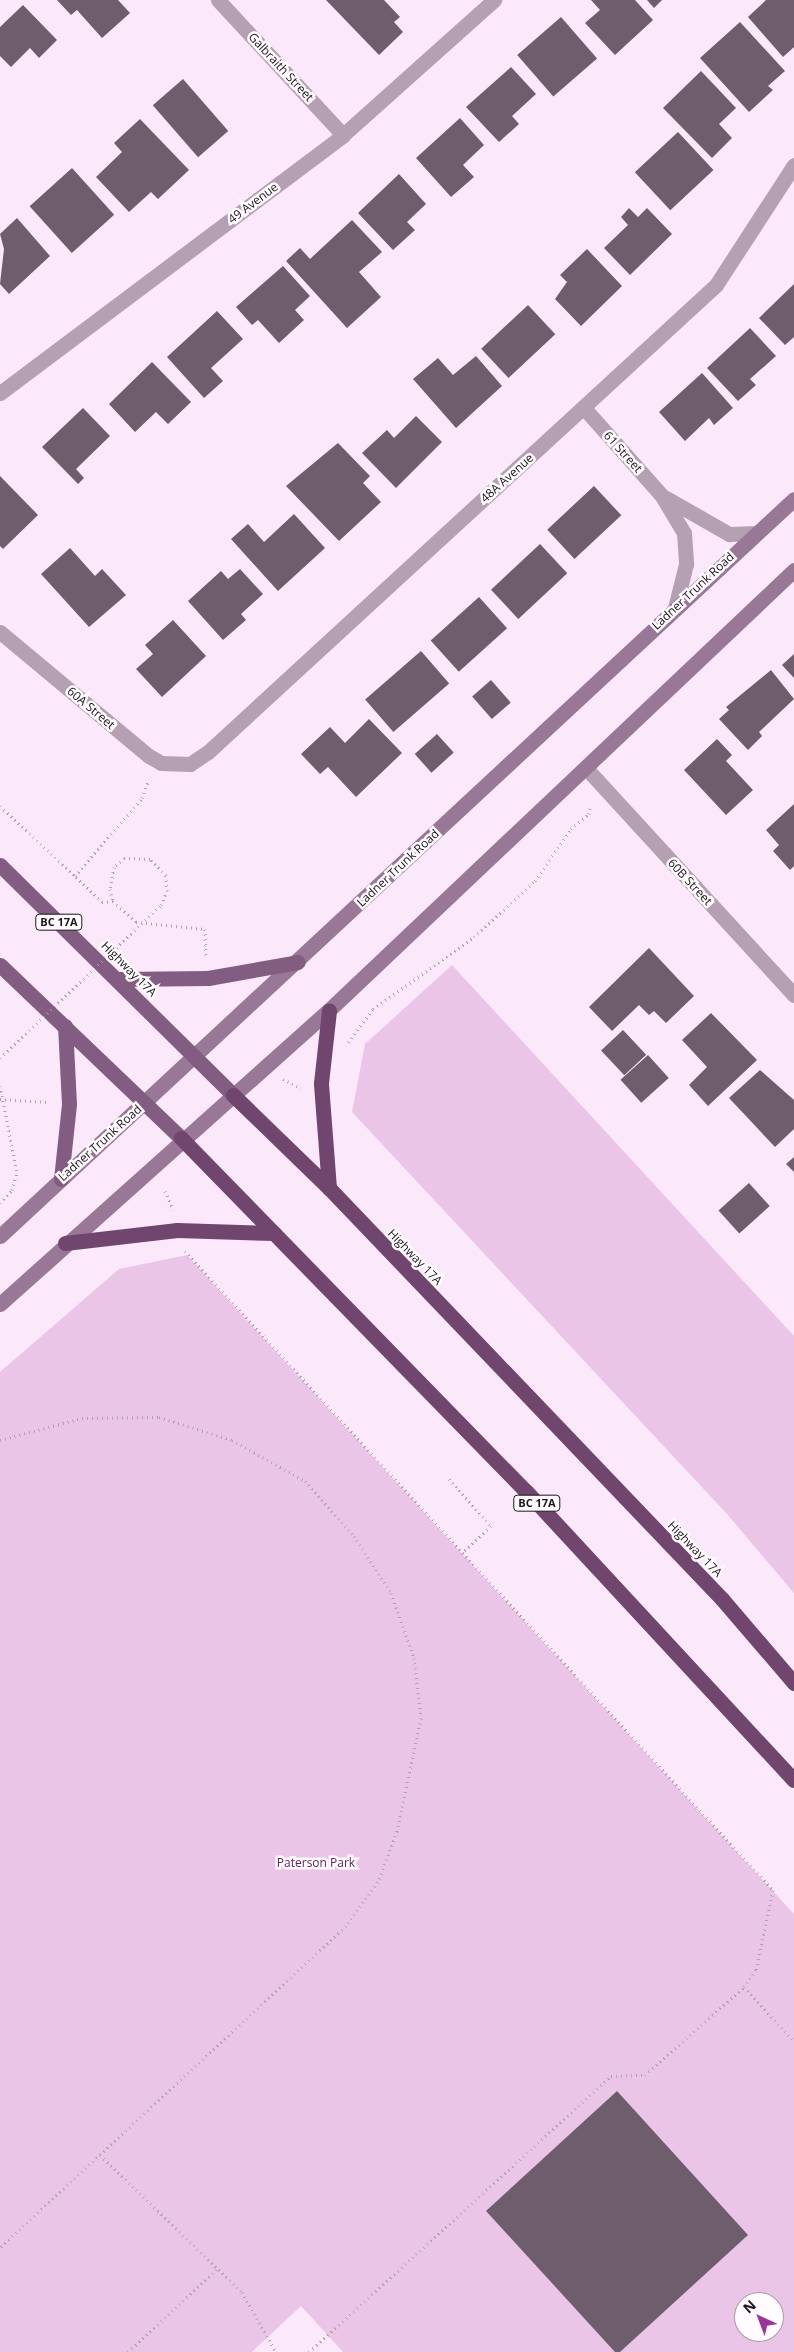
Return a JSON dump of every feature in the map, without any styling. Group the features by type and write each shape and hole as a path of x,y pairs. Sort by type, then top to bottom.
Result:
{"highway":[{"path":"329,1010 321,1083 329,1188"},
{"name":"Highway 17A","path":"233,1094 329,1188 722,1599 794,1683"},
{"name":"BC 17A","path":"182,1138 526,1491 794,1780"},
{"path":"65,1243 177,1230 274,1233"}],"main road":[{"name":"Ladner Trunk Road","path":"0,1236 298,962 756,532 794,499"},
{"path":"0,1304 182,1138 329,1010 794,570"},
{"name":"Highway 17A","path":"0,865 233,1094"},
{"path":"119,980 208,978 298,962"},
{"name":"BC 17A","path":"0,965 182,1138"},
{"path":"61,1179 69,1104 65,1026"}],"street":[{"name":"Galbraith Street","path":"218,0 343,135"},
{"name":"49 Avenue","path":"0,393 343,135 494,0"},
{"name":"48A Avenue","path":"161,763 190,764 208,752 716,285 794,165"},
{"name":"61 Street","path":"584,408 662,496 684,533 686,564 675,608"},
{"name":"61 Street","path":"662,496 729,534 756,532"},
{"name":"60A Street","path":"0,632 161,763"},
{"name":"60B Street","path":"586,768 794,995"}],"path":[{"path":"75,876 142,798 161,763"},
{"path":"0,806 102,902 114,901"},
{"path":"346,1046 373,1009 474,937 535,881 571,829 589,814 590,808"},
{"path":"0,1058 161,905 167,891 166,875 150,859 124,858 114,867 110,889 114,901 136,922 204,929 206,963"},
{"path":"283,1080 304,1090"},
{"path":"0,1086 17,1173 12,1190 0,1204"},
{"path":"0,1100 50,1102"},
{"path":"165,1191 175,1214"},
{"path":"180,1245 773,1890 756,1970 744,1987 645,2076 612,2076 309,2352"},
{"path":"0,1440 82,1418 159,1417 232,1440 304,1481 354,1536 391,1593 414,1658 421,1718 414,1766 378,1882 346,1926 0,2248"},
{"path":"449,1479 491,1526 462,1553"},
{"path":"744,1987 794,2041"},
{"path":"100,2155 242,2292 276,2352"},
{"path":"128,2352 217,2268"}],"green space":[{"path":"452,965 794,1336 794,1593 727,1514 352,1112 365,1044"},
{"name":"Paterson Park","path":"187,1255 794,1914 794,2352 343,2352 301,2306 252,2352 0,2352 0,1372 119,1269"}],"building":[{"path":"57,0 118,0 130,13 102,38 77,10 71,15"},
{"path":"326,0 384,0 400,17 394,22 403,32 379,55"},
{"path":"591,0 635,0 653,20 615,55 585,23 600,10"},
{"path":"647,0 662,0 654,8"},
{"path":"766,0 794,0 794,47 783,57 748,17"},
{"path":"23,5 57,40 39,58 30,48 11,67 0,56 0,27"},
{"path":"561,17 597,59 553,97 517,55"},
{"path":"740,22 785,71 768,86 773,90 749,112 700,58"},
{"path":"511,67 536,94 512,116 519,124 499,142 466,107"},
{"path":"701,71 736,108 719,124 732,138 712,158 663,108"},
{"path":"183,79 228,131 198,157 153,105"},
{"path":"460,118 484,145 463,165 474,177 451,197 416,158"},
{"path":"140,119 189,170 158,199 151,192 129,212 96,177 122,152 114,143"},
{"path":"678,132 713,170 670,210 635,172"},
{"path":"72,168 114,215 72,253 30,206"},
{"path":"399,174 426,204 407,222 415,230 393,250 358,213"},
{"path":"629,208 638,217 647,208 672,234 630,275 604,248 628,225 621,217"},
{"path":"17,218 50,256 9,294 0,284 4,249 0,234"},
{"path":"352,220 382,252 359,272 381,297 347,328 286,261 300,248 310,259"},
{"path":"587,249 622,286 581,326 555,299 567,282 560,275"},
{"path":"283,266 310,296 295,310 304,320 279,343 258,320 252,325 236,307"},
{"path":"794,284 794,337 785,345 759,318"},
{"path":"528,305 555,334 508,378 481,349"},
{"path":"217,311 243,339 211,368 223,381 204,398 167,357"},
{"path":"750,328 776,356 750,379 756,385 738,401 707,368"},
{"path":"476,356 502,386 456,428 413,379 438,358 453,375"},
{"path":"152,362 191,402 168,424 156,412 135,432 109,404"},
{"path":"702,373 733,408 714,425 709,418 685,441 659,412"},
{"path":"83,408 110,436 76,469 84,478 78,484 42,447"},
{"path":"416,416 442,442 396,488 362,453 387,430 394,438"},
{"path":"338,443 370,476 363,483 381,502 339,541 286,486"},
{"path":"0,476 38,515 3,549 0,546"},
{"path":"594,486 621,515 574,559 547,530"},
{"path":"294,514 325,548 278,591 231,539 248,524 264,542"},
{"path":"540,544 567,573 518,619 491,590"},
{"path":"70,548 95,576 102,569 126,595 89,627 41,574"},
{"path":"240,569 263,594 241,614 246,620 223,640 188,601 221,571 228,579"},
{"path":"479,597 507,628 459,672 431,640"},
{"path":"173,620 206,656 162,697 136,669 153,654 145,645"},
{"path":"421,651 449,683 393,732 365,700"},
{"path":"794,654 794,678 782,665"},
{"path":"771,670 794,699 759,732 762,736 748,750 719,719 729,710 726,707"},
{"path":"491,680 511,703 492,719 472,696"},
{"path":"369,719 402,753 356,797 328,767 320,774 301,754 330,727 345,743"},
{"path":"437,734 454,753 431,773 415,754"},
{"path":"717,739 732,755 726,761 753,790 726,815 684,770"},
{"path":"794,804 794,866 790,870 773,851 779,845 766,830"},
{"path":"649,948 694,996 666,1023 654,1011 649,1015 639,1005 612,1031 589,1007"},
{"path":"711,1013 757,1060 708,1106 689,1085 707,1067 682,1040"},
{"path":"623,1030 646,1055 624,1075 601,1050"},
{"path":"648,1055 669,1078 641,1103 621,1080"},
{"path":"760,1070 794,1100 794,1129 775,1147 729,1098"},
{"path":"794,1157 794,1172 786,1164"},
{"path":"749,1183 770,1206 739,1233 719,1210"},
{"path":"617,2091 748,2235 620,2352 615,2352 486,2211"}]}
